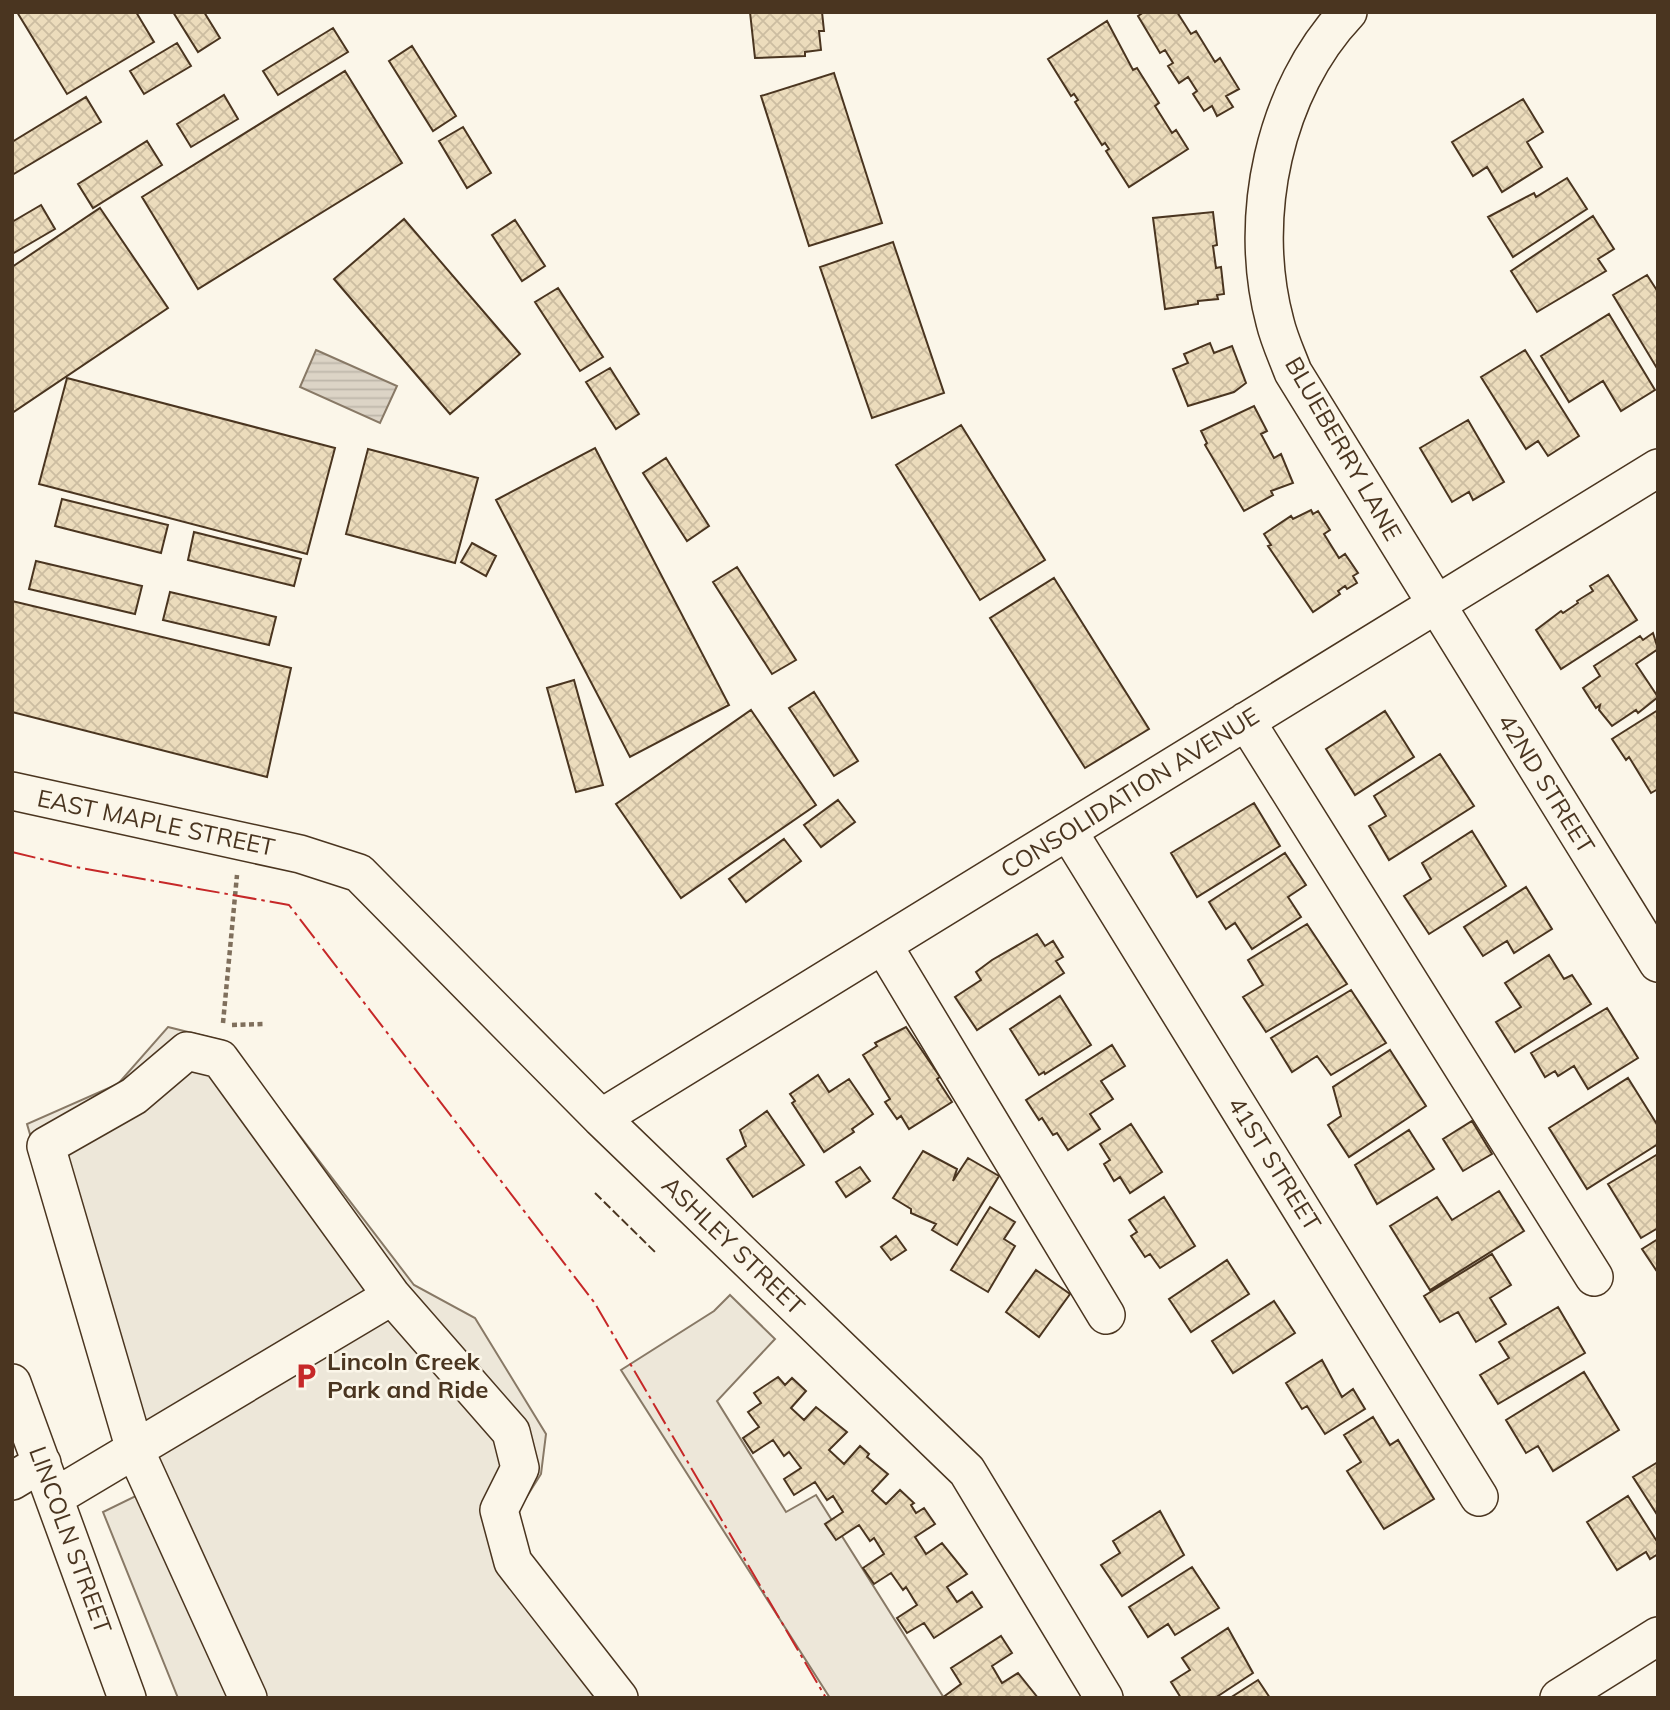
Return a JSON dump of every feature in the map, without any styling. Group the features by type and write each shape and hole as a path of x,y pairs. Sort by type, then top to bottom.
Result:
{"street":[{"name":"BLUEBERRY LANE","path":"1348,12 1329,32 1305,69 1286,110 1275,154 1265,217 1265,269 1275,322 1293,372 1435,605"},
{"name":"CONSOLIDATION AVENUE","path":"601,1118 1658,468"},
{"name":"42ND STREET","path":"1435,605 1658,962"},
{"path":"1246,721 1594,1277"},
{"name":"EAST MAPLE STREET","path":"12,791 300,854"},
{"name":"41ST STREET","path":"1068,831 1479,1497"},
{"name":"ASHLEY STREET","path":"300,854 359,873 601,1118 967,1471 1104,1698"},
{"path":"883,944 1106,1315"},
{"path":"248,1698 135,1450 46,1146 134,1096 187,1051 220,1059 392,1296 511,1432 520,1468 499,1510 513,1562 619,1698"},
{"path":"55,1497 392,1296"},
{"name":"LINCOLN STREET","path":"12,1383 27,1472 55,1497 127,1698"},
{"path":"1559,1698 1658,1636"}],"path":[{"path":"226,993 233,911"},
{"path":"223,1025 266,1024"}],"shaded area":[{"path":"316,350 397,386 380,423 300,387"},
{"name":"Lincoln Creek Park and Ride","path":"168,1027 228,1042 414,1285 475,1318 546,1434 541,1474 519,1509 523,1562 638,1698 178,1698 103,1512 136,1496 27,1124 118,1084"},
{"path":"730,1295 775,1339 717,1401 786,1512 816,1495 944,1698 830,1698 621,1370 714,1311"}],"building":[{"path":"17,12 136,12 154,42 67,94"},
{"path":"173,12 204,12 220,38 198,52"},
{"path":"750,12 822,12 824,31 819,31 821,50 805,52 805,56 755,58"},
{"path":"1144,12 1177,12 1191,34 1196,31 1215,62 1220,58 1239,89 1226,96 1233,107 1217,116 1212,106 1204,111 1193,94 1197,91 1188,77 1179,83 1168,66 1173,63 1165,50 1160,53 1138,16"},
{"path":"1107,21 1133,70 1137,68 1159,103 1155,106 1172,133 1176,130 1188,149 1129,187 1106,151 1109,149 1105,143 1102,145 1075,102 1078,100 1074,94 1071,96 1048,59"},
{"path":"333,28 348,52 278,95 263,71"},
{"path":"177,43 191,66 144,94 130,71"},
{"path":"412,46 456,116 433,131 389,61"},
{"path":"345,71 402,163 198,289 142,197"},
{"path":"834,73 882,223 809,246 761,96"},
{"path":"224,95 238,119 191,147 177,124"},
{"path":"86,97 101,122 12,175 12,142"},
{"path":"1523,99 1543,132 1527,142 1542,167 1502,192 1487,167 1473,176 1452,142"},
{"path":"463,127 491,173 467,188 439,141"},
{"path":"147,141 162,165 93,208 78,184"},
{"path":"1567,178 1587,209 1513,257 1488,217 1534,193 1536,197"},
{"path":"41,205 55,229 12,254 12,222"},
{"path":"100,208 168,308 12,413 12,267"},
{"path":"1213,212 1217,245 1213,246 1216,268 1221,267 1224,294 1217,295 1218,299 1165,309 1153,218"},
{"path":"1593,216 1614,249 1598,259 1606,271 1537,312 1511,271"},
{"path":"404,219 520,354 450,414 334,279"},
{"path":"515,220 545,266 522,281 492,235"},
{"path":"893,242 944,393 872,418 820,267"},
{"path":"1647,275 1658,292 1658,370 1613,295"},
{"path":"558,288 603,357 580,371 535,302"},
{"path":"1609,314 1655,390 1621,411 1603,381 1569,402 1541,356"},
{"path":"1210,343 1214,353 1232,346 1246,383 1234,392 1188,406 1173,369 1188,363 1184,354"},
{"path":"1525,350 1579,436 1548,456 1538,441 1526,449 1481,377"},
{"path":"610,368 639,414 616,429 586,382"},
{"path":"67,378 335,448 307,554 39,484"},
{"path":"1254,406 1267,431 1261,434 1274,458 1281,454 1293,483 1271,491 1273,495 1244,511 1205,445 1207,443 1201,431"},
{"path":"1468,420 1504,482 1473,500 1469,492 1452,502 1420,448"},
{"path":"961,425 1045,560 980,600 896,465"},
{"path":"595,448 729,705 630,757 496,500"},
{"path":"368,449 478,478 455,563 346,534"},
{"path":"666,458 709,526 687,541 643,473"},
{"path":"62,499 168,525 161,553 55,526"},
{"path":"1311,510 1313,514 1318,511 1330,530 1324,534 1339,558 1345,554 1358,573 1353,576 1357,583 1347,589 1345,586 1338,591 1340,594 1313,612 1268,546 1271,545 1264,534 1291,516 1293,519"},
{"path":"194,532 301,559 294,586 188,560"},
{"path":"472,543 496,556 486,576 461,562"},
{"path":"36,561 142,586 135,614 29,589"},
{"path":"737,567 796,660 772,674 713,582"},
{"path":"1608,575 1637,620 1561,669 1536,630 1561,611 1563,613 1578,603 1577,601 1593,591 1590,586"},
{"path":"1054,578 1149,729 1085,768 990,618"},
{"path":"170,592 276,617 269,645 163,620"},
{"path":"12,601 291,668 267,777 12,712"},
{"path":"1653,633 1658,649 1636,664 1658,697 1638,713 1636,710 1612,726 1599,710 1600,705 1596,708 1583,688 1600,676 1594,666 1640,636 1643,640"},
{"path":"574,680 603,785 576,792 547,688"},
{"path":"814,692 858,761 834,776 789,708"},
{"path":"751,710 816,805 681,898 616,804"},
{"path":"1658,710 1658,789 1651,793 1629,757 1626,760 1612,739"},
{"path":"1385,711 1414,757 1355,795 1326,749"},
{"path":"1440,754 1474,806 1389,860 1369,826 1386,816 1374,796"},
{"path":"838,800 855,822 821,847 804,825"},
{"path":"1254,803 1280,846 1197,897 1171,853"},
{"path":"1472,831 1506,886 1429,934 1404,896 1431,879 1422,863"},
{"path":"784,839 801,861 746,902 729,879"},
{"path":"1285,853 1306,885 1288,897 1301,917 1252,949 1235,923 1226,929 1209,902"},
{"path":"1526,887 1552,929 1514,953 1507,941 1483,956 1464,927"},
{"path":"1307,924 1347,984 1266,1032 1243,997 1263,985 1248,960"},
{"path":"1037,934 1045,946 1053,941 1063,957 1056,961 1064,973 977,1030 955,997 981,980 976,972"},
{"path":"1549,955 1564,979 1572,975 1591,1004 1515,1052 1496,1022 1521,1007 1505,983"},
{"path":"1351,990 1386,1043 1331,1075 1317,1056 1292,1072 1271,1038"},
{"path":"1060,996 1091,1045 1045,1074 1044,1072 1039,1075 1010,1029"},
{"path":"1607,1008 1638,1058 1588,1089 1574,1066 1558,1076 1555,1071 1545,1077 1531,1053"},
{"path":"906,1027 940,1077 937,1079 952,1102 909,1129 901,1116 897,1119 885,1102 890,1099 863,1055 877,1046 875,1043"},
{"path":"1112,1045 1125,1066 1101,1081 1113,1099 1090,1114 1100,1129 1068,1150 1057,1133 1053,1135 1042,1118 1039,1120 1026,1100"},
{"path":"1390,1050 1426,1106 1349,1157 1328,1125 1341,1116 1333,1087"},
{"path":"818,1075 829,1092 849,1079 873,1114 852,1129 854,1132 824,1152 792,1103 795,1101 790,1094"},
{"path":"1628,1078 1658,1126 1658,1144 1587,1189 1549,1128"},
{"path":"767,1111 804,1165 753,1197 727,1159 746,1146 740,1130"},
{"path":"1472,1121 1492,1154 1463,1171 1443,1139"},
{"path":"1131,1124 1162,1172 1130,1193 1120,1177 1114,1181 1104,1164 1110,1160 1100,1144"},
{"path":"1409,1130 1434,1169 1377,1204 1355,1165"},
{"path":"923,1151 957,1169 953,1181 968,1158 999,1176 957,1245 932,1230 936,1224 911,1213 911,1209 893,1198"},
{"path":"1658,1154 1658,1228 1641,1238 1608,1184"},
{"path":"860,1167 870,1181 846,1197 836,1182"},
{"path":"1499,1191 1524,1231 1430,1290 1390,1226 1437,1197 1452,1220"},
{"path":"1164,1197 1195,1246 1160,1268 1150,1254 1145,1257 1131,1236 1137,1232 1129,1220"},
{"path":"990,1207 1015,1222 1004,1239 1015,1246 988,1292 951,1270"},
{"path":"896,1236 906,1250 891,1260 881,1247"},
{"path":"1658,1239 1658,1273 1642,1249"},
{"path":"1492,1254 1511,1285 1490,1298 1506,1324 1476,1342 1458,1312 1440,1322 1424,1296"},
{"path":"1227,1260 1249,1294 1191,1332 1169,1299"},
{"path":"1036,1270 1070,1294 1039,1337 1006,1312"},
{"path":"1274,1301 1295,1333 1233,1373 1212,1341"},
{"path":"1558,1307 1585,1353 1498,1404 1480,1375 1509,1358 1499,1342"},
{"path":"1322,1360 1342,1397 1353,1389 1365,1409 1325,1434 1307,1406 1302,1409 1286,1383"},
{"path":"1584,1372 1619,1430 1553,1471 1538,1446 1526,1453 1506,1420"},
{"path":"778,1377 785,1385 792,1378 806,1391 791,1408 804,1420 816,1407 847,1432 829,1450 844,1464 860,1446 869,1454 867,1457 888,1474 872,1491 886,1504 900,1490 914,1503 911,1505 916,1513 924,1508 935,1524 915,1537 926,1554 942,1543 967,1574 947,1587 957,1602 972,1592 982,1607 934,1638 924,1623 907,1633 897,1618 917,1605 906,1587 903,1590 891,1573 874,1584 863,1568 884,1554 874,1538 870,1541 859,1525 836,1540 825,1524 843,1512 833,1496 827,1500 815,1482 794,1495 784,1479 801,1468 789,1452 784,1456 773,1440 753,1453 743,1438 759,1427 748,1412 761,1403 754,1393"},
{"path":"1373,1417 1390,1445 1398,1440 1434,1499 1384,1529 1347,1471 1361,1462 1344,1435"},
{"path":"1658,1462 1658,1516 1633,1477"},
{"path":"1628,1496 1658,1543 1658,1554 1650,1559 1646,1552 1617,1570 1587,1522"},
{"path":"1160,1511 1184,1555 1122,1596 1101,1565 1120,1553 1113,1541"},
{"path":"1192,1567 1219,1608 1175,1635 1168,1624 1148,1637 1129,1607"},
{"path":"1228,1628 1253,1673 1215,1698 1181,1698 1171,1682 1190,1670 1182,1658"},
{"path":"1001,1636 1012,1653 992,1666 1002,1683 1018,1673 1038,1698 942,1698 961,1684 951,1668"},
{"path":"1258,1680 1270,1698 1230,1698"}],"fence":[{"path":"595,1193 656,1253"}],"power":[{"path":"12,852 70,866 289,905 594,1302 826,1698"}],"place":[{"name":"Lincoln Creek Park and Ride","path":"306,1376"}]}
